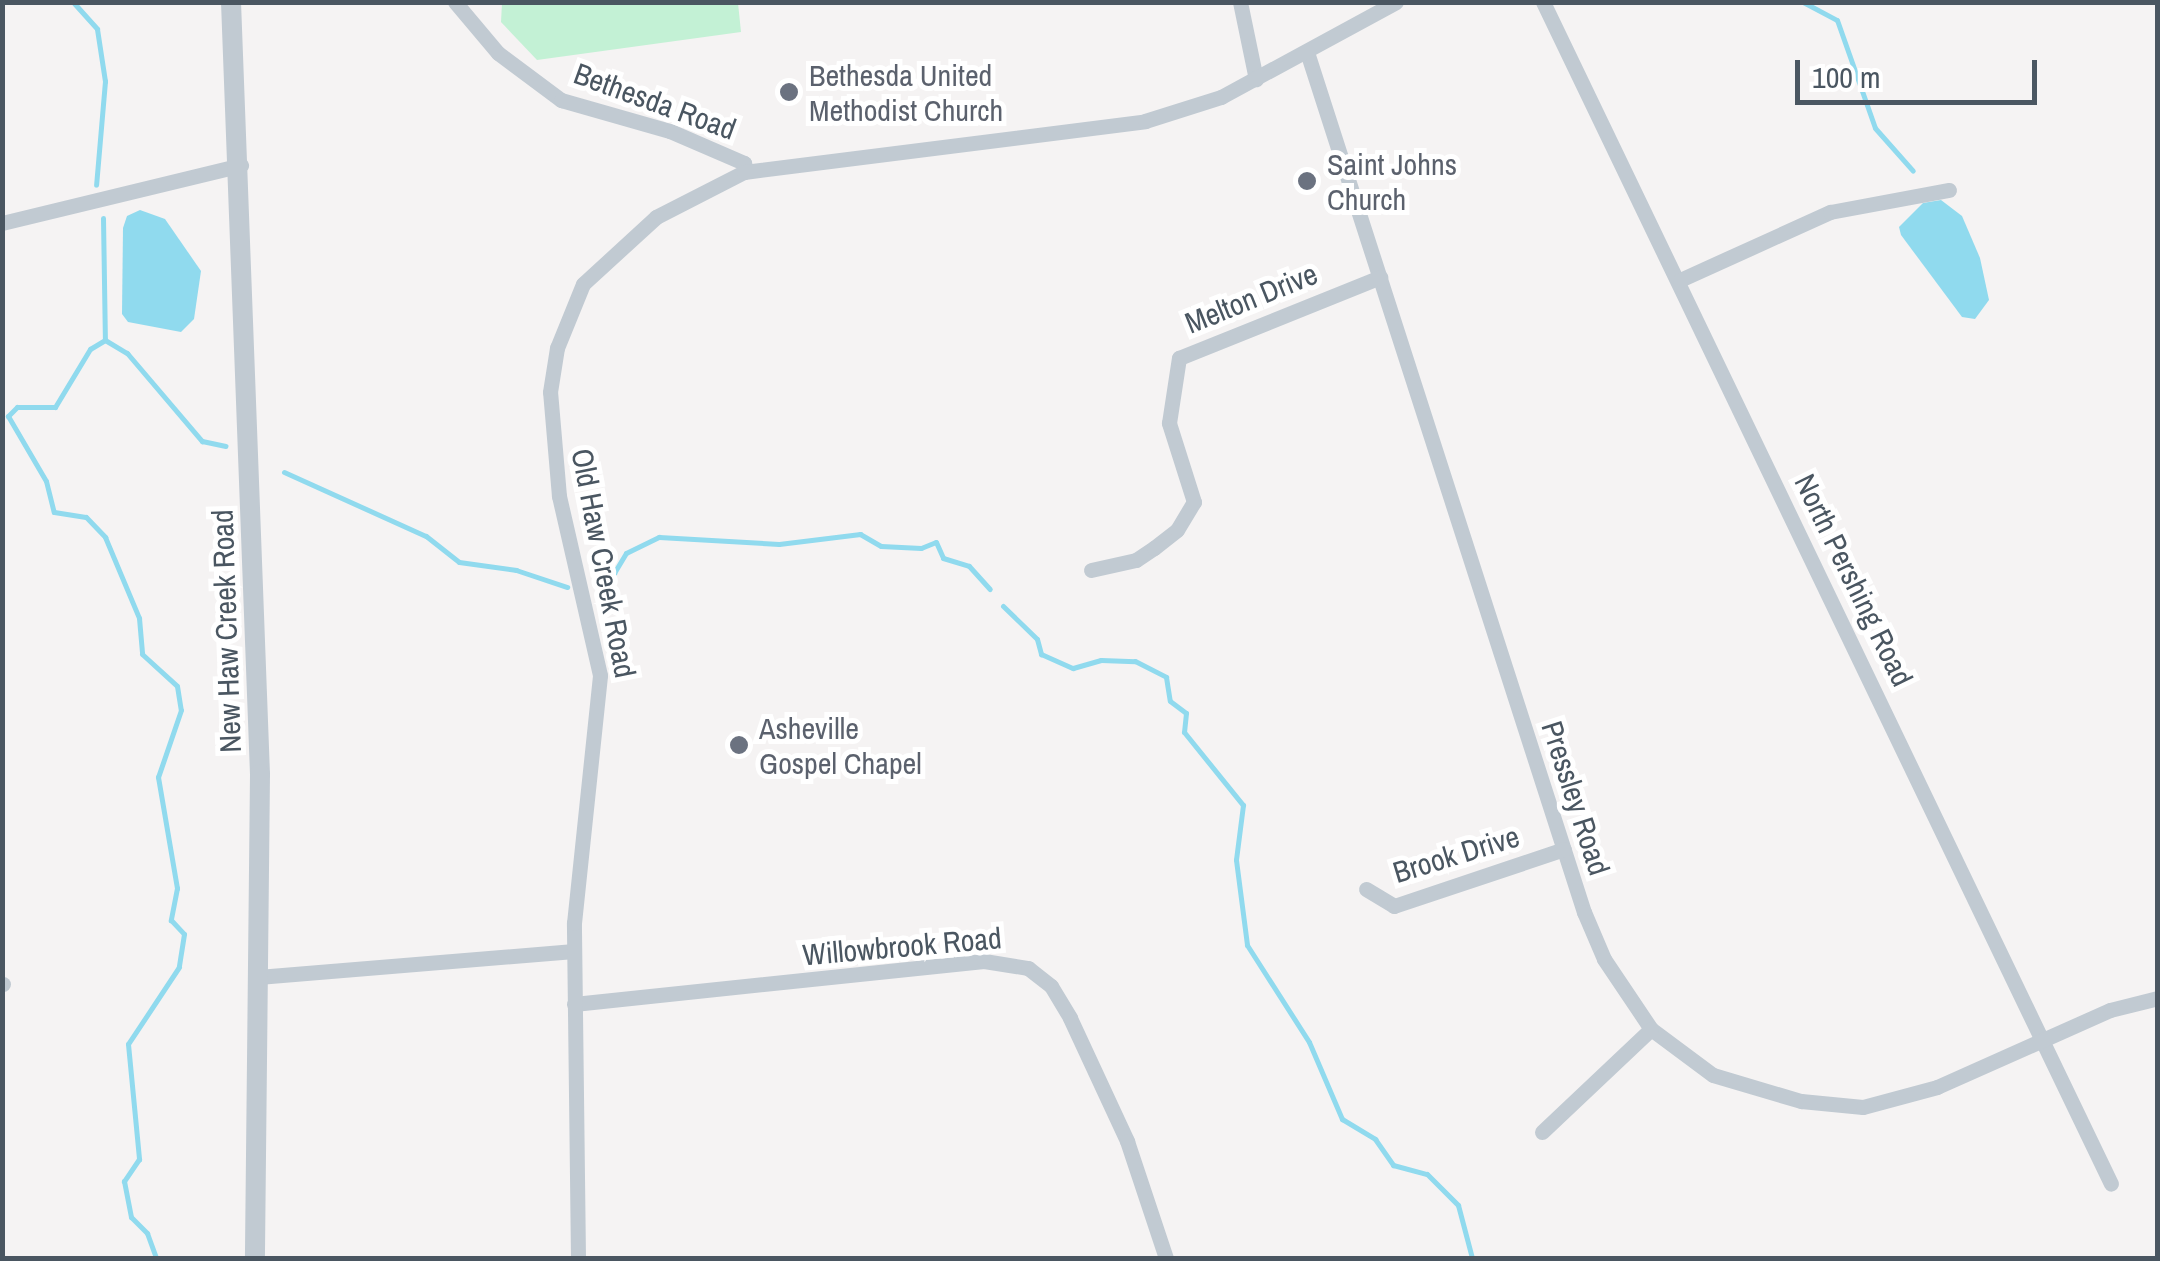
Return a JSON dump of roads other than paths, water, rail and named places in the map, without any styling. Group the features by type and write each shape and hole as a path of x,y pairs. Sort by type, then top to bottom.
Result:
{"street":[{"name":"New Haw Creek Road","path":"231,2 241,165 260,774 255,1258"},
{"name":"Bethesda Road","path":"454,2 498,53 561,100 670,131 744,162 744,172"},
{"path":"1240,2 1256,79"},
{"name":"Old Haw Creek Road","path":"578,1258 574,951 600,675 560,496 554,363 595,267 686,197 744,172 1145,121 1256,79 1396,2"},
{"name":"North Pershing Road","path":"1543,2 1680,280 2111,1184"},
{"name":"Pressley Road","path":"1306,52 1564,850 1604,959 1650,1028 1713,1075 1838,1107 1892,1102 2044,1039 2158,998"},
{"path":"2,222 241,165"},
{"path":"1680,280 1830,212 1950,190"},
{"name":"Melton Drive","path":"1091,570 1136,560 1188,516 1192,481 1169,423 1179,358 1380,277"},
{"name":"Brook Drive","path":"1366,890 1394,906 1564,850"},
{"path":"258,977 574,951"},
{"name":"Willowbrook Road","path":"574,1004 968,963 1028,968 1051,986 1070,1018 1127,1141 1166,1258"},
{"path":"1542,1132 1650,1028"}],"water":[{"path":"1941,200 1962,216 1980,258 1989,300 1975,319 1962,317 1901,235 1899,227 1923,203"},
{"path":"140,210 165,219 201,271 194,319 181,332 128,322 122,314 123,228 127,216"}],"waterway":[{"path":"73,2 97,29 105,81 96,185"},
{"path":"1803,2 1837,20 1875,128 1913,171"},
{"path":"103,218 105,340"},
{"path":"105,340 90,349 55,407 17,407 8,416 46,481 54,512 86,517 105,537 139,618 142,654 177,686 181,710 158,777 177,888 171,920 184,934 179,967 128,1044 139,1159 124,1181 131,1217 147,1233 156,1258"},
{"path":"105,340 127,353 202,441 225,446"},
{"path":"284,472 426,536 459,562 516,570 567,587"},
{"path":"597,581 614,573 626,553 659,537 779,544 860,534 881,546 921,548 936,542 943,558 969,566 990,589"},
{"path":"1003,606 1037,639 1041,654 1073,668 1101,660 1135,661 1166,677 1170,701 1186,713 1184,732 1243,805 1236,860 1247,945 1309,1042 1342,1119 1375,1139 1393,1165 1427,1174 1458,1205 1472,1258"}],"place":[{"name":"Bethesda United Methodist Church","path":"789,92"},
{"name":"Saint Johns Church","path":"1307,181"},
{"name":"Asheville Gospel Chapel","path":"739,745"}]}
